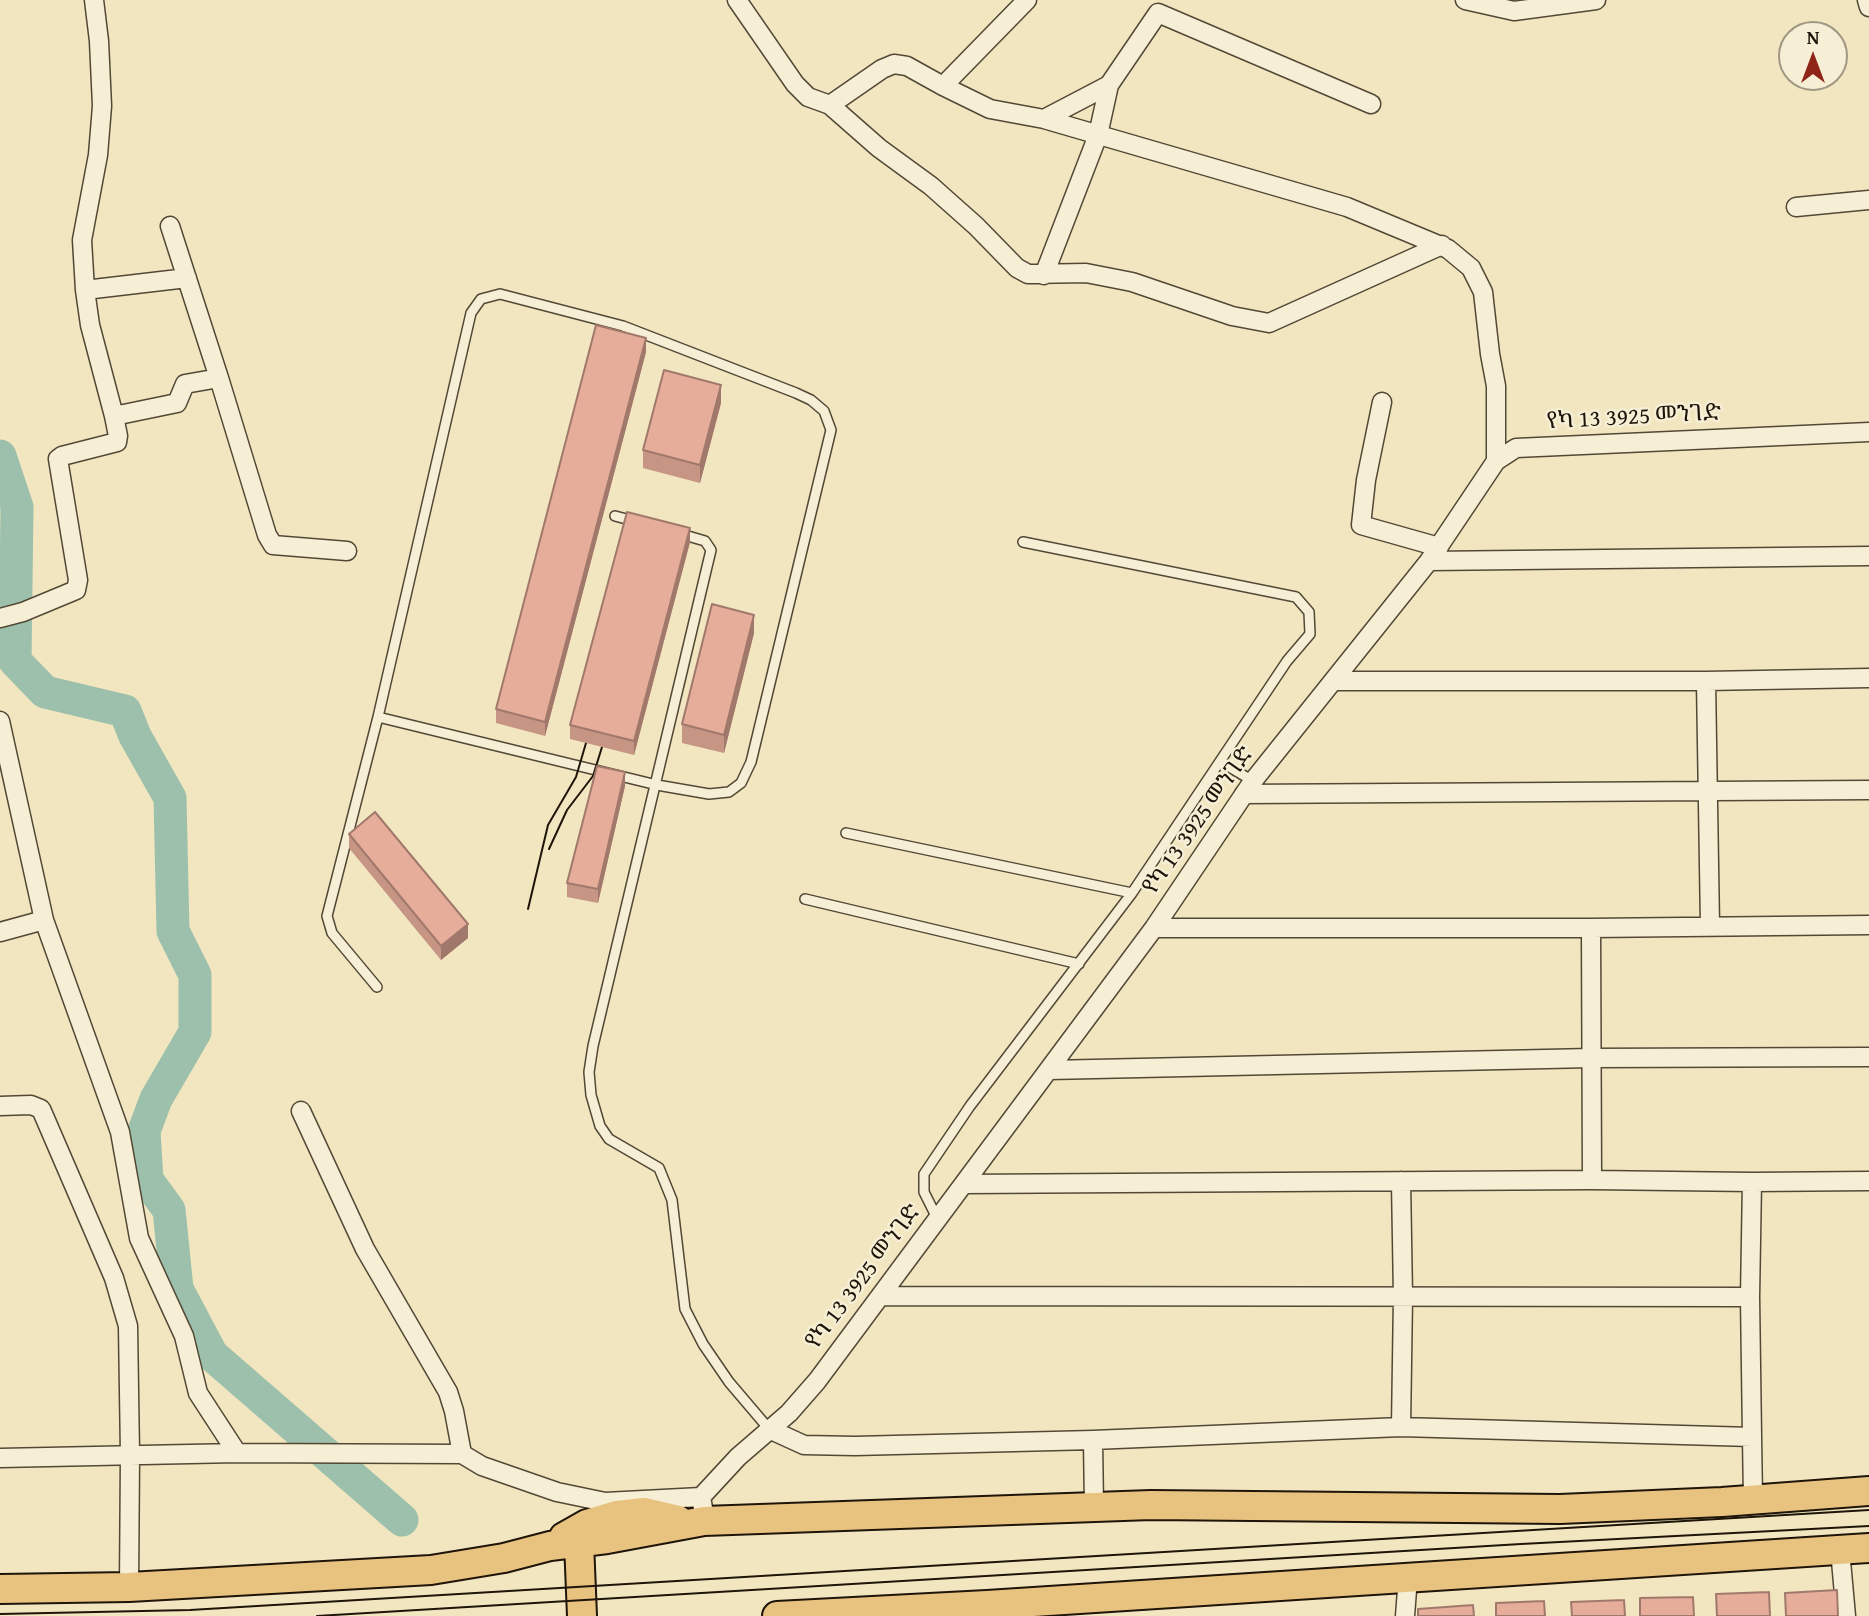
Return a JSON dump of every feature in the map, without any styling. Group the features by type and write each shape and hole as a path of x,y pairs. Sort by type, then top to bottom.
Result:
{"main road":[{"path":"550,1546 587,1524 617,1515 643,1512 1094,1507 1560,1508 1869,1491"},
{"path":"0,1589 129,1587 431,1570 579,1542 698,1513"},
{"path":"579,1542 582,1616"},
{"path":"778,1616 986,1610 1408,1577 1869,1548"}],"street":[{"path":"10,615 75,590 78,580 58,458 117,442 118,436 90,326 82,240 97,155 102,106 94,0"},
{"path":"737,0 795,84 808,97 830,105 879,148 931,186 976,226 1017,268 1028,274 1086,272 1132,282 1232,316 1269,323 1442,245"},
{"path":"943,86 1027,0"},
{"path":"1465,0 1514,11 1596,0"},
{"path":"1867,0 1869,7"},
{"path":"1044,275 1098,135 1109,85 1162,6 1371,104"},
{"path":"830,105 894,64 908,66 990,109 1045,119 1347,207 1442,245 1471,268 1483,292 1496,386 1496,461"},
{"path":"1045,119 1109,85"},
{"path":"1796,207 1869,200"},
{"path":"170,226 267,535 273,545 347,551"},
{"path":"85,290 187,278"},
{"path":"114,416 177,403 185,384 219,378"},
{"path":"1382,402 1366,480 1361,526 1434,554 1869,556"},
{"name":"የካ 13 3925 መንገድ","path":"698,1513 715,1480 789,1413 882,1296 1154,928 1248,787 1434,554 1496,461 1516,448 1869,432"},
{"path":"1335,681 1869,678"},
{"path":"1706,681 1710,926"},
{"path":"0,721 44,920 120,1132 139,1238 184,1336 198,1393 237,1453"},
{"path":"1248,787 1869,790"},
{"path":"0,932 44,920"},
{"path":"1154,928 1869,925"},
{"path":"1591,928 1592,1180"},
{"path":"1049,1070 1591,1058 1869,1057"},
{"path":"0,1106 31,1105 41,1109 114,1278 128,1326 129,1587"},
{"path":"301,1111 365,1249 448,1392 462,1454"},
{"path":"1401,1181 1401,1427"},
{"path":"964,1184 1869,1181"},
{"path":"1752,1182 1750,1297 1753,1499"},
{"path":"882,1296 1750,1297"},
{"path":"769,1429 804,1445 1093,1440 1401,1427 1752,1437"},
{"path":"1093,1440 1094,1507"},
{"path":"0,1458 237,1453 462,1454 482,1466 545,1489 605,1502 698,1513"},
{"path":"1840,1550 1846,1616"},
{"path":"1405,1616 1408,1577"}],"lane":[{"path":"377,986 332,933 327,916 378,717 471,313 481,299 500,294 623,326 796,393 811,400 824,411 831,429 751,762 741,783 729,792 709,794 657,785 378,717"},
{"path":"615,516 641,523"},
{"path":"666,530 705,541 711,550 593,1046 589,1072 591,1095 600,1126 609,1139 659,1168 672,1200 685,1309 703,1344 729,1382 769,1429"},
{"path":"938,1219 924,1192 923,1174 1132,893 1287,661 1310,634 1309,612 1296,597 1023,542"},
{"path":"1221,762 1248,787"},
{"path":"846,833 1132,893"},
{"path":"805,899 1079,964"}],"building":[{"path":"596,325 646,338 545,722 496,709"},
{"path":"664,370 721,385 700,465 643,450"},
{"path":"627,512 690,528 634,741 570,725"},
{"path":"712,604 754,615 724,735 682,724"},
{"path":"597,766 625,772 598,889 567,883"},
{"path":"375,812 468,924 441,946 349,834"},
{"path":"1837,1590 1838,1616 1786,1616 1785,1593"},
{"path":"1769,1592 1770,1616 1717,1616 1716,1594"},
{"path":"1693,1597 1694,1616 1640,1616 1640,1598"},
{"path":"1624,1600 1625,1616 1572,1616 1571,1602"},
{"path":"1544,1601 1545,1616 1496,1616 1496,1603"},
{"path":"1473,1605 1474,1616 1418,1616 1418,1609"}],"waterway":[{"path":"0,456 17,507 15,661 45,692 125,711 135,736 170,798 173,931 195,975 195,1032 156,1099 144,1131 147,1180 169,1210 177,1289 212,1355 402,1520"}],"tram line":[{"path":"528,909 548,825 576,777 586,743"},
{"path":"549,849 567,810 593,776 602,747"},
{"path":"0,1614 190,1610 1869,1510"},
{"path":"317,1616 1521,1544 1869,1526"}]}
